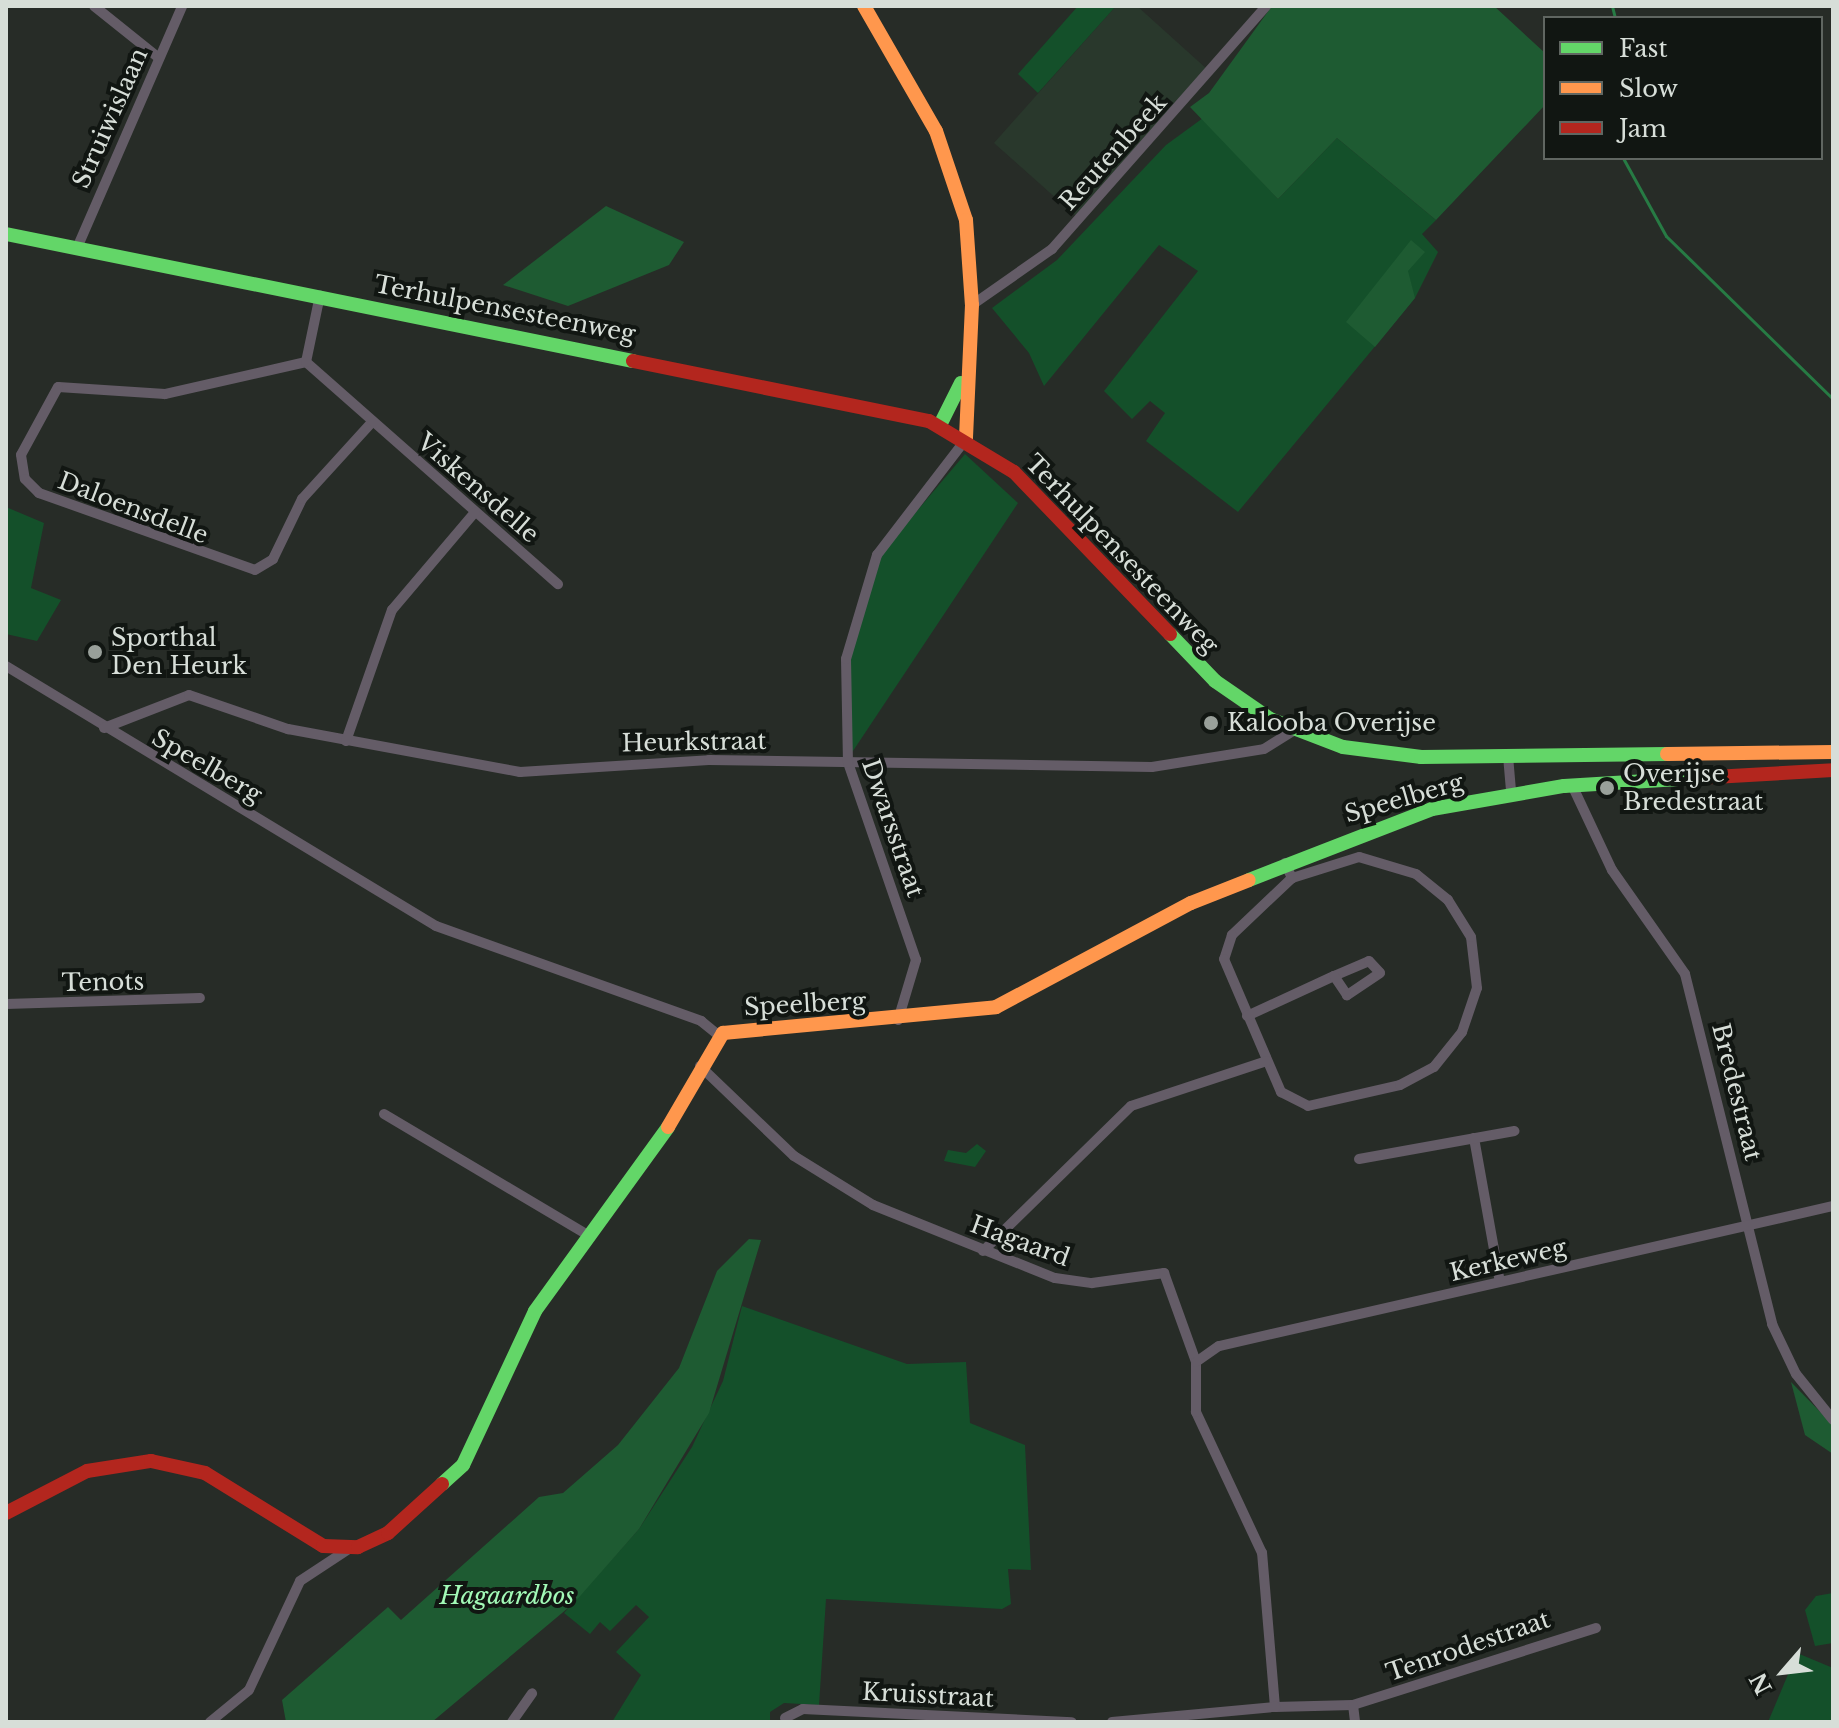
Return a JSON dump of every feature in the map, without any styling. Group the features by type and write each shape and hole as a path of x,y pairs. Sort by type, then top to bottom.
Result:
{"main road":[{"path":"864,6 950,163 966,220 972,305 965,371 966,439"},
{"name":"Terhulpensesteenweg","path":"6,234 891,408 940,425 966,439 1039,496 1215,681 1294,730 1372,754 1508,756 1833,752"},
{"path":"940,425 965,371"},
{"name":"Speelberg","path":"718,1035 898,1020 1016,1000 1148,924 1301,856 1432,809 1511,792 1572,785 1833,770"},
{"path":"6,1513 98,1468 161,1462 226,1484 316,1544 350,1548 406,1520 463,1465 535,1311 677,1114 718,1035"}],"street":[{"path":"94,6 159,58"},
{"name":"Struiwislaan","path":"77,248 182,6"},
{"name":"Reutenbeek","path":"972,305 1052,249 1266,6"},
{"path":"320,295 306,362 373,421"},
{"name":"Daloensdelle","path":"306,362 165,394 58,387 21,455 25,479 39,493 255,570 273,559 302,499 373,421"},
{"name":"Viskensdelle","path":"373,421 558,584"},
{"name":"Dwarsstraat","path":"898,1020 916,971 915,950 848,763 846,659 863,583 896,527 966,439"},
{"path":"346,741 392,610 475,512"},
{"name":"Speelberg","path":"6,666 436,926 648,1000 718,1035"},
{"name":"Heurkstraat","path":"104,728 184,694 346,741 520,772 621,762 1152,767 1264,749 1294,730"},
{"path":"1508,756 1511,792"},
{"name":"Bredestraat","path":"1572,785 1612,870 1685,974 1780,1346 1833,1420"},
{"path":"1301,856 1308,871"},
{"path":"1359,857 1397,865 1432,886 1471,937 1472,1014 1434,1067 1384,1089 1300,1106 1281,1092 1227,970 1226,948 1292,878 1308,871 1359,857"},
{"path":"1285,863 1292,878"},
{"path":"1247,1016 1334,976"},
{"name":"Tenots","path":"6,1004 200,998"},
{"path":"983,1251 1131,1106 1267,1061"},
{"name":"Hagaard","path":"700,1066 806,1164 873,1205 983,1251 1072,1281 1164,1273 1196,1362 1196,1412 1262,1553 1275,1707"},
{"path":"384,1114 588,1235"},
{"path":"1359,1159 1515,1131"},
{"path":"1474,1138 1500,1282"},
{"name":"Kerkeweg","path":"1196,1362 1219,1346 1833,1206"},
{"path":"210,1722 249,1690 300,1581 350,1548"},
{"name":"Tenrodestraat","path":"1353,1705 1596,1628"},
{"path":"512,1722 532,1693"},
{"path":"1112,1722 1275,1707 1353,1705 1355,1722"},
{"name":"Kruisstraat","path":"785,1718 803,1709 1072,1722"}],"shaded area":[{"path":"1116,6 1137,6 1208,70 1076,216 994,143"}],"green space":[{"path":"1078,6 1116,6 1038,93 1018,74"},
{"path":"1272,6 1494,6 1543,51 1543,107 1436,220 1337,138 1278,199 1190,107 1209,93"},
{"path":"1203,118 1278,199 1337,138 1436,220 1422,234 1438,252 1415,298 1238,512 1146,441 1165,413 1150,401 1132,419 1104,391 1198,271 1159,245 1044,386 1029,353 992,308 1057,260 1166,145"},
{"path":"606,206 684,242 669,265 568,306 503,285"},
{"path":"1411,240 1425,252 1408,271 1415,298 1375,347 1346,322"},
{"path":"965,454 1018,503 851,754 849,667 857,613 884,550"},
{"path":"6,507 44,523 31,588 61,600 37,641 6,634"},
{"path":"977,1144 986,1151 975,1167 944,1161 948,1150 966,1153"},
{"name":"Hagaardbos","path":"749,1239 761,1240 709,1413 639,1529 574,1603 432,1722 286,1722 282,1700 388,1607 401,1620 539,1497 563,1493 618,1445 679,1368 717,1271"},
{"path":"742,1306 907,1364 966,1362 970,1423 1025,1445 1031,1570 1008,1569 1011,1604 1002,1609 826,1599 819,1705 784,1703 770,1712 770,1722 612,1722 641,1675 616,1652 649,1617 636,1605 610,1631 600,1622 590,1634 564,1613 639,1529 692,1447 723,1381"},
{"path":"1791,1382 1833,1425 1833,1454 1805,1435"},
{"path":"1833,1593 1833,1643 1815,1646 1805,1610 1816,1596"},
{"path":"1797,1653 1833,1668 1833,1722 1768,1722"}],"waterway":[{"path":"1612,6 1614,16"},
{"path":"1624,160 1666,236 1833,399"}],"traffic: fast":[{"path":"6,234 633,361"},
{"path":"940,425 961,383"},
{"path":"1170,634 1215,681 1270,719 1343,747 1421,757 1667,754"},
{"path":"1249,880 1432,809 1564,786 1696,778"},
{"path":"442,1484 463,1465 535,1311 668,1127"}],"traffic: slow":[{"path":"864,6 936,131 966,220 972,305 966,439"},
{"path":"1667,754 1833,752"},
{"path":"668,1127 723,1033 996,1007 1191,903 1249,880"}],"traffic: jam":[{"path":"633,361 929,421 1014,472 1170,634"},
{"path":"1696,778 1833,770"},
{"path":"6,1513 87,1471 151,1461 205,1473 323,1546 358,1547 388,1533 442,1484"}],"place":[{"name":"Sporthal Den Heurk","path":"95,652"},
{"name":"Kalooba Overijse","path":"1211,723"},
{"name":"Overijse Bredestraat","path":"1607,788"}]}
